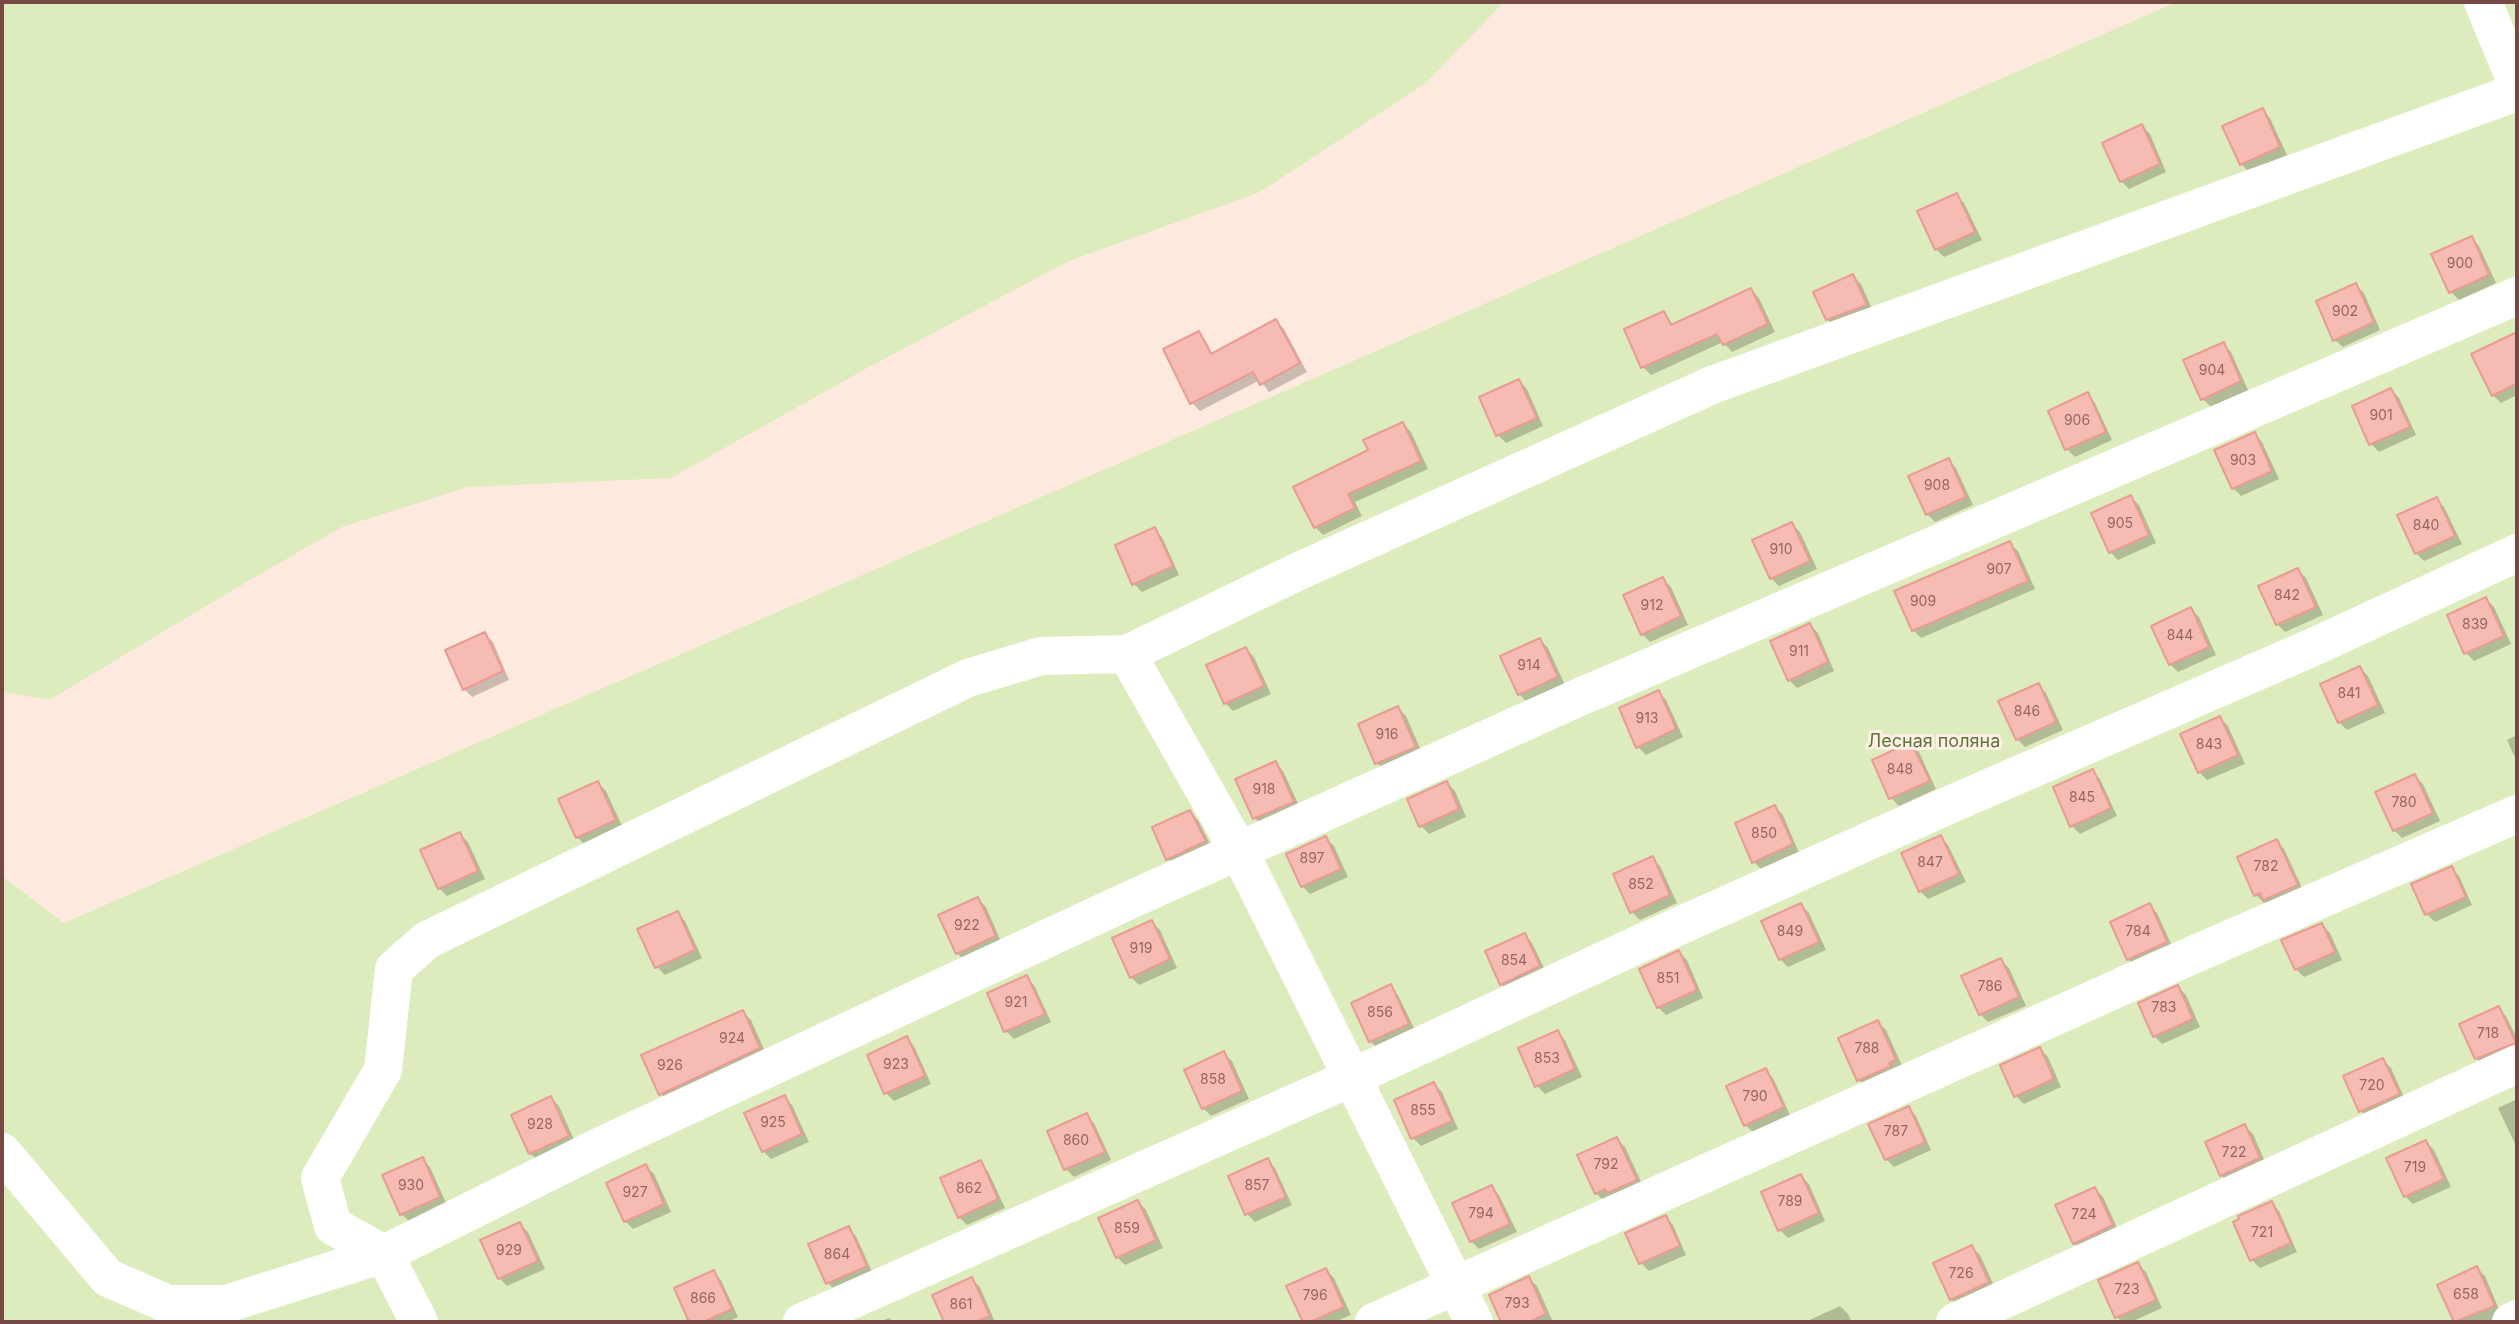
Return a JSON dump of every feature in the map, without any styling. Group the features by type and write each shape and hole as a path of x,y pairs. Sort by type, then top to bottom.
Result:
{"street":[{"path":"2483,2 2517,84"},
{"path":"419,1322 384,1254 333,1226 320,1178 383,1070 394,969 427,940 968,678 1041,656 1127,654 1298,571 1712,385 2517,92"},
{"path":"2,1152 108,1278 168,1304 226,1304 384,1254 614,1140 1239,850 1582,696 2517,296"},
{"path":"802,1322 1353,1077 1849,850 2311,648 2517,553"},
{"path":"1127,654 1239,850 1474,1322"},
{"path":"1374,1322 2138,979 2517,814"},
{"path":"1955,1322 2517,1064"},
{"path":"135,1322 168,1304"},
{"path":"2511,1322 2517,1319"}],"green space":[{"path":"2,2 1504,2 1426,83 1260,192 1069,261 869,367 671,478 468,487 342,527 49,700 2,692"},
{"name":"Лесная поляна","path":"2177,2 2517,2 2517,1322 2,1322 2,876 64,923"}],"building":[{"path":"2263,108 2280,147 2240,165 2222,126"},
{"path":"2142,124 2160,164 2120,182 2102,143"},
{"path":"1957,193 1975,232 1935,250 1917,211"},
{"path":"2472,236 2489,275 2449,293 2431,254"},
{"path":"1853,274 1867,305 1826,320 1813,292"},
{"path":"2356,283 2374,322 2333,341 2316,301"},
{"path":"1751,288 1768,324 1723,345 1717,334 1641,368 1624,329 1664,311 1671,325"},
{"path":"1276,319 1300,363 1260,385 1253,372 1190,404 1163,349 1199,331 1211,354"},
{"path":"2517,332 2517,383 2492,396 2471,354"},
{"path":"2224,342 2241,381 2201,400 2183,360"},
{"path":"1519,379 1537,418 1496,436 1479,397"},
{"path":"2391,388 2410,427 2369,445 2352,406"},
{"path":"2088,392 2106,432 2065,450 2048,411"},
{"path":"1403,422 1421,461 1348,494 1355,508 1314,528 1293,487 1368,450 1363,440"},
{"path":"2255,432 2272,471 2232,489 2214,450"},
{"path":"1949,458 1966,497 1926,515 1908,476"},
{"path":"2131,495 2149,535 2109,553 2091,513"},
{"path":"2437,497 2455,536 2415,554 2397,515"},
{"path":"1792,522 1810,561 1770,579 1752,540"},
{"path":"1155,527 1173,566 1132,585 1115,545"},
{"path":"2010,541 2028,581 1912,631 1894,591"},
{"path":"2298,568 2316,607 2276,625 2258,586"},
{"path":"1663,577 1681,616 1641,635 1623,595"},
{"path":"2486,597 2504,636 2464,654 2447,615"},
{"path":"2191,607 2209,647 2169,665 2151,626"},
{"path":"1810,623 1828,662 1788,681 1770,641"},
{"path":"485,632 503,671 463,690 445,650"},
{"path":"1540,638 1558,677 1518,695 1500,656"},
{"path":"1246,647 1264,686 1224,704 1206,665"},
{"path":"2360,666 2378,705 2338,723 2320,684"},
{"path":"2039,683 2056,722 2016,740 1998,701"},
{"path":"1659,690 1676,729 1636,748 1619,708"},
{"path":"1398,706 1416,747 1375,764 1358,724"},
{"path":"2220,716 2238,755 2198,773 2180,734"},
{"path":"1911,742 1930,781 1889,799 1872,760"},
{"path":"1276,761 1294,802 1253,819 1235,779"},
{"path":"2093,769 2111,808 2070,827 2053,787"},
{"path":"2415,774 2433,813 2393,831 2375,792"},
{"path":"598,781 616,820 576,838 558,799"},
{"path":"1447,781 1459,809 1419,827 1407,799"},
{"path":"1775,805 1793,844 1752,863 1735,823"},
{"path":"1190,810 1206,841 1166,860 1152,827"},
{"path":"460,832 478,871 438,889 420,850"},
{"path":"1941,835 1959,874 1919,892 1901,853"},
{"path":"1326,836 1341,869 1301,887 1286,854"},
{"path":"2277,839 2298,885 2263,900 2260,893 2254,896 2237,857"},
{"path":"1653,856 1670,895 1630,913 1613,874"},
{"path":"2452,866 2466,897 2425,915 2411,884"},
{"path":"978,897 996,936 956,954 938,915"},
{"path":"1801,903 1819,942 1779,960 1761,921"},
{"path":"2150,903 2167,942 2127,960 2110,922"},
{"path":"678,911 695,950 655,968 637,929"},
{"path":"1152,920 1170,959 1130,978 1112,938"},
{"path":"2322,923 2335,952 2295,970 2281,940"},
{"path":"1525,933 1540,966 1500,985 1485,951"},
{"path":"1679,950 1697,990 1657,1008 1639,969"},
{"path":"2001,958 2019,997 1979,1015 1961,976"},
{"path":"1027,975 1045,1014 1004,1032 987,993"},
{"path":"1391,984 1409,1024 1369,1042 1351,1003"},
{"path":"2178,985 2193,1019 2153,1037 2138,1003"},
{"path":"2499,1006 2516,1043 2475,1059 2459,1024"},
{"path":"743,1010 760,1048 659,1095 641,1055"},
{"path":"1878,1020 1896,1060 1889,1063 1891,1066 1857,1081 1838,1038"},
{"path":"1558,1030 1575,1069 1535,1087 1518,1048"},
{"path":"907,1036 925,1076 884,1094 867,1055"},
{"path":"2040,1047 2054,1079 2014,1097 2000,1065"},
{"path":"1224,1051 1242,1091 1202,1109 1184,1070"},
{"path":"2383,1058 2400,1094 2359,1112 2343,1076"},
{"path":"1766,1068 1784,1107 1744,1126 1726,1086"},
{"path":"1434,1082 1452,1121 1411,1139 1394,1100"},
{"path":"785,1095 802,1134 762,1152 744,1113"},
{"path":"551,1096 569,1136 529,1154 511,1115"},
{"path":"1909,1106 1925,1142 1885,1160 1868,1124"},
{"path":"1087,1113 1105,1152 1064,1170 1047,1131"},
{"path":"2245,1124 2260,1158 2220,1176 2205,1142"},
{"path":"1617,1137 1637,1180 1607,1193 1605,1189 1595,1194 1577,1155"},
{"path":"2426,1140 2444,1179 2404,1197 2386,1158"},
{"path":"423,1157 440,1197 400,1215 382,1175"},
{"path":"1268,1158 1286,1197 1245,1215 1228,1176"},
{"path":"981,1160 998,1199 958,1218 940,1178"},
{"path":"646,1164 664,1204 624,1222 606,1183"},
{"path":"1801,1174 1819,1213 1778,1231 1761,1192"},
{"path":"1492,1185 1510,1224 1470,1242 1452,1203"},
{"path":"2095,1187 2113,1225 2073,1244 2055,1205"},
{"path":"1138,1200 1156,1240 1116,1258 1098,1218"},
{"path":"2272,1201 2291,1243 2250,1261 2233,1222 2239,1219 2238,1216"},
{"path":"1666,1215 1680,1246 1639,1264 1625,1233"},
{"path":"520,1222 538,1261 498,1279 480,1240"},
{"path":"849,1226 867,1266 826,1284 808,1244"},
{"path":"1972,1245 1989,1282 1950,1300 1933,1263"},
{"path":"2138,1262 2156,1300 2115,1318 2098,1280"},
{"path":"2477,1266 2495,1306 2454,1322 2437,1285"},
{"path":"1326,1268 1344,1307 1310,1322 1303,1322 1286,1286"},
{"path":"714,1270 732,1309 703,1322 689,1322 674,1288"},
{"path":"1529,1276 1546,1314 1529,1322 1501,1322 1489,1295"},
{"path":"972,1277 990,1316 976,1322 944,1322 932,1295"}]}
